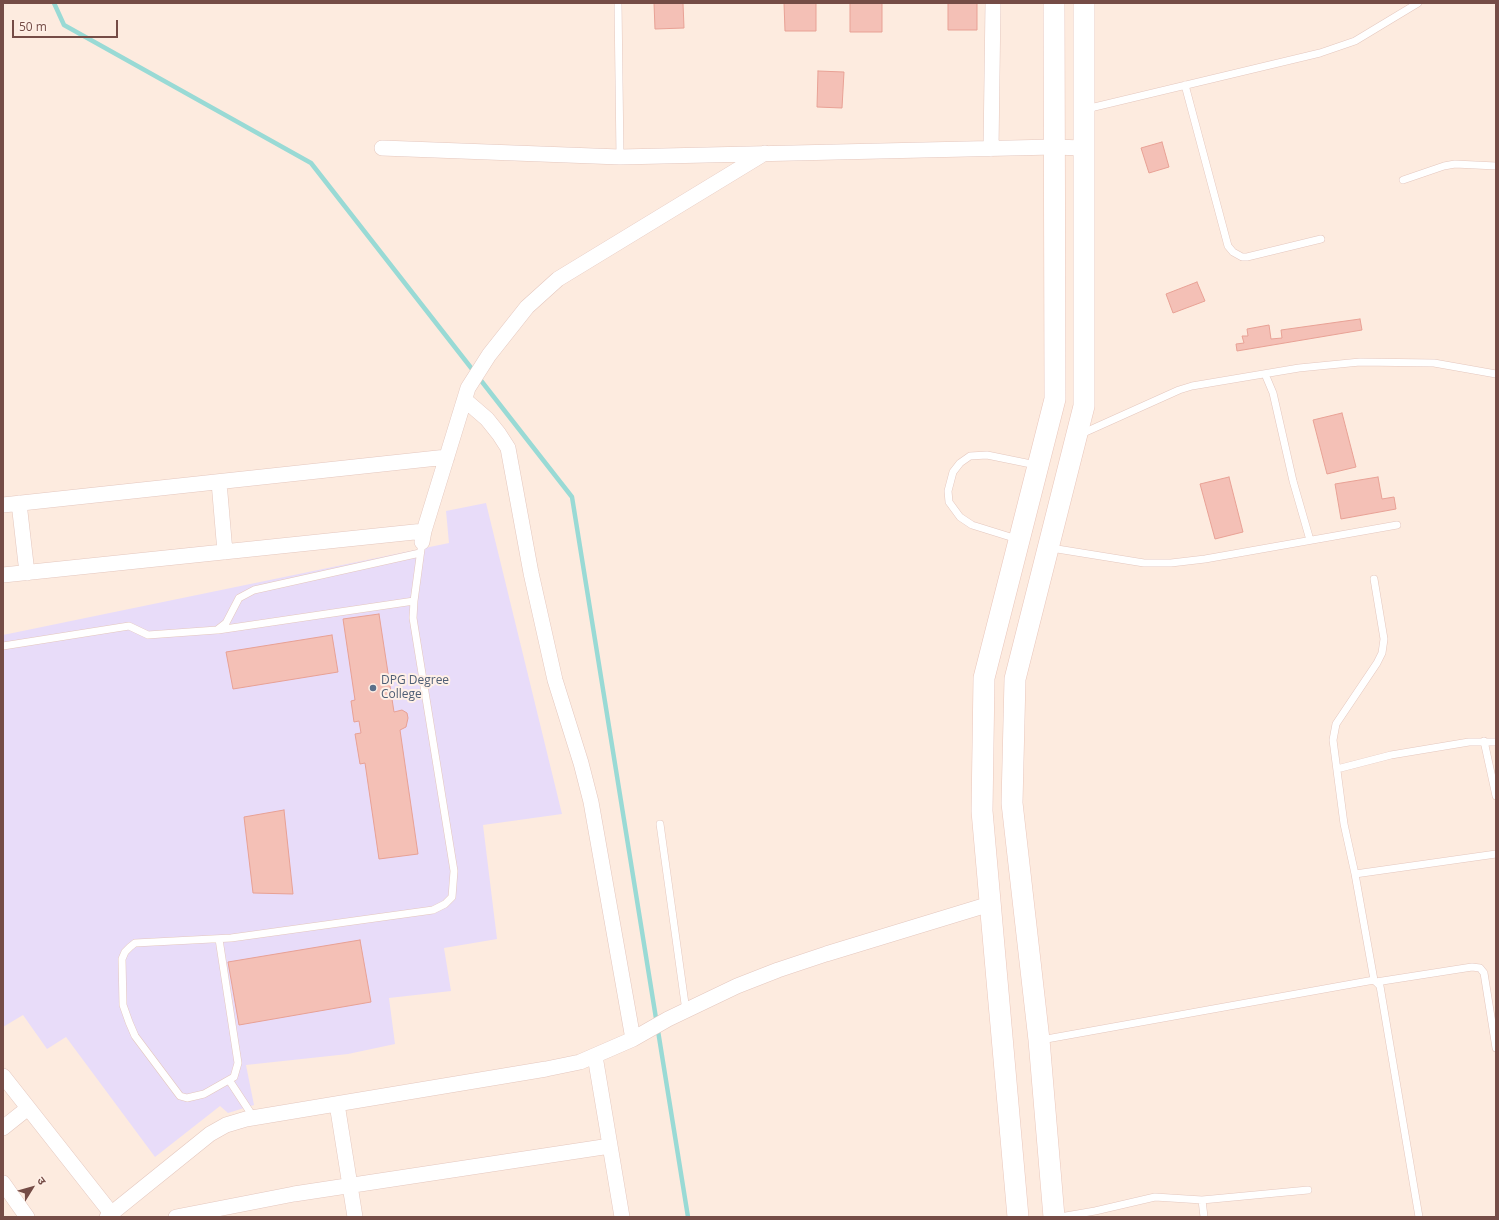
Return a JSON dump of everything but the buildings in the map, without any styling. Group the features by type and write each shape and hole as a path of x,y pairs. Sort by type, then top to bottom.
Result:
{"main road":[{"path":"1018,1217 982,811 984,678 1055,399 1054,3"},
{"path":"1054,1217 1039,1040 1012,803 1015,679 1084,406 1084,3"},
{"path":"1008,584 1038,590"}],"street":[{"path":"991,149 993,3"},
{"path":"382,148 620,157 1054,147 1083,148"},
{"path":"3,575 225,552 422,542 467,394 489,355 527,307 558,279 766,153"},
{"path":"467,394 499,434 508,448 532,573 555,680 581,763 591,802 633,1040"},
{"path":"3,505 447,457"},
{"path":"219,482 225,552"},
{"path":"19,503 27,573"},
{"path":"3,1076 109,1215 210,1134 226,1125 254,1118 580,1062 633,1040 668,1020 737,986 778,970 990,904"},
{"path":"595,1056 622,1217"},
{"path":"336,1104 355,1217"},
{"path":"3,1128 28,1108"},
{"path":"176,1217 294,1194 610,1146"},
{"path":"3,1183 27,1217"}],"lane":[{"path":"618,3 620,157"},
{"path":"1083,109 1320,53 1355,41 1418,3"},
{"path":"1185,85 1228,246 1233,252 1242,257 1247,257 1322,239"},
{"path":"1403,180 1444,166 1455,164 1496,166"},
{"path":"1077,436 1179,390 1210,382 1299,368 1360,362 1434,364 1496,374"},
{"path":"1265,374 1273,393 1293,481 1310,540"},
{"path":"1019,539 972,525 960,517 949,502 948,491 953,472 960,463 970,456 987,454 1038,466"},
{"path":"1048,548 1144,563 1171,563 1205,560 1397,525"},
{"path":"217,630 226,623 239,598 254,590 422,542 413,618 454,870 452,897 445,904 433,910 231,938 136,943 125,952 122,959 123,1004 135,1036 180,1096 187,1098 204,1094 234,1077 238,1063 219,939"},
{"path":"1374,580 1384,639 1382,653 1377,664 1336,724 1333,740 1344,824 1375,981 1380,986 1419,1217"},
{"path":"3,646 129,626 148,635 217,630 414,601"},
{"path":"1484,741 1496,796"},
{"path":"1337,769 1391,755 1469,742 1496,742"},
{"path":"660,824 686,1011"},
{"path":"1355,874 1496,854"},
{"path":"1039,1040 1375,981 1477,967 1484,973 1496,1048"},
{"path":"229,1080 254,1118"},
{"path":"1060,1217 1095,1211 1151,1198 1202,1200 1308,1190"},
{"path":"1202,1200 1204,1217"}],"shaded area":[{"name":"DPG Degree College","path":"486,503 562,814 483,825 497,939 444,948 451,991 389,998 395,1044 348,1054 246,1065 254,1105 228,1113 220,1106 155,1157 66,1037 47,1049 23,1015 3,1027 3,635 449,543 446,511"}],"waterway":[{"path":"54,3 64,25 311,163 572,497 688,1217"}],"place":[{"name":"DPG Degree College","path":"373,688"}]}
